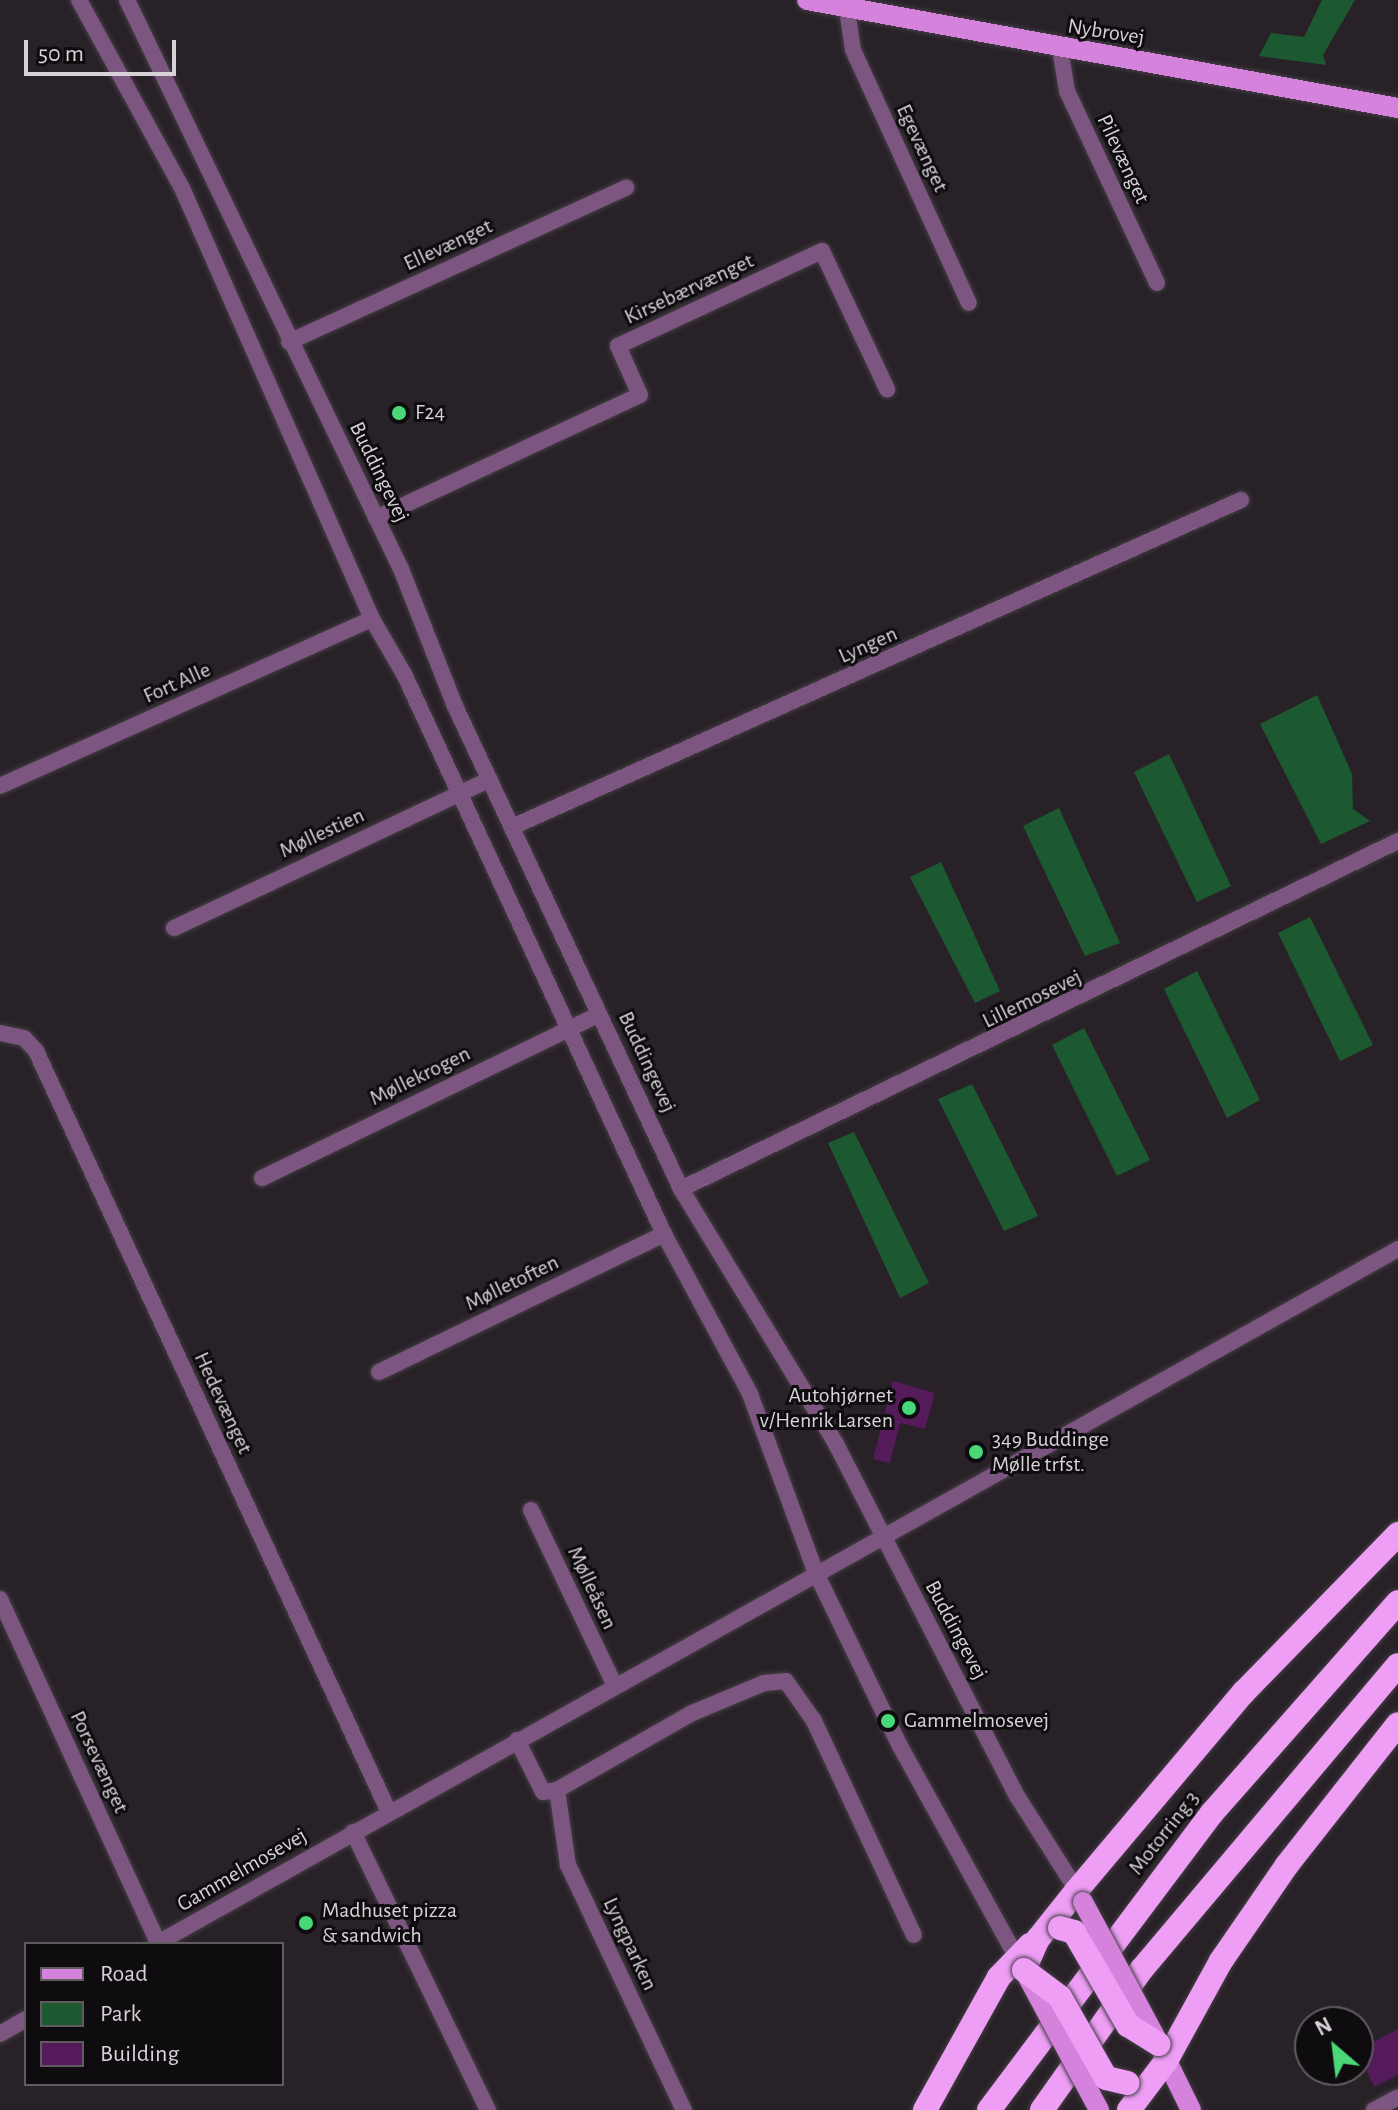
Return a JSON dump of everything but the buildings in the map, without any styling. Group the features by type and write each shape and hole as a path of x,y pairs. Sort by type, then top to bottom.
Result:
{"highway":[{"path":"925,2110 1038,1939 1080,1896 1244,1692 1398,1534"},
{"name":"Motorring 3","path":"989,2110 1212,1813 1398,1602"},
{"path":"1042,2110 1152,1957 1398,1665"},
{"path":"1129,2110 1221,1961 1287,1865 1398,1724"},
{"path":"1038,1939 1060,1928 1074,1932 1128,2025 1163,2053"},
{"path":"1020,1963 1060,1997 1106,2078 1127,2083 1163,2053"}],"main road":[{"name":"Nybrovej","path":"807,0 1060,49 1398,108"},
{"name":"Buddingevej","path":"1080,1896 1191,2110"},
{"path":"1020,1963 1099,2110"}],"street":[{"path":"79,0 182,188 372,619 460,793 664,1234 750,1394 816,1573 900,1746 1020,1963"},
{"name":"Buddingevej","path":"127,0 376,518 490,779 681,1189 836,1444 879,1538 1017,1796 1080,1896"},
{"name":"Egevænget","path":"847,9 853,50 969,303"},
{"name":"Pilevænget","path":"1060,49 1067,91 1157,283"},
{"name":"Ellevænget","path":"289,342 626,188"},
{"name":"Kirsebærvænget","path":"376,518 640,395 618,346 822,251 887,389"},
{"name":"Lyngen","path":"512,827 1241,500"},
{"name":"Fort Alle","path":"0,786 372,619"},
{"name":"Møllestien","path":"174,928 490,779"},
{"name":"Lillemosevej","path":"681,1189 1398,841"},
{"name":"Møllekrogen","path":"262,1178 598,1015"},
{"name":"Hedevænget","path":"0,1033 24,1038 36,1051 389,1812"},
{"name":"Mølletoften","path":"379,1372 664,1234"},
{"name":"Gammelmosevej","path":"159,1942 614,1684 1398,1249"},
{"name":"Mølleåsen","path":"531,1510 614,1684"},
{"name":"Porsevænget","path":"0,1599 157,1942"},
{"path":"517,1740 543,1792 557,1790 690,1714 764,1683 786,1681 807,1707 914,1935"},
{"name":"Lyngparken","path":"557,1790 568,1865 684,2110"},
{"path":"353,1832 488,2110"},
{"path":"0,2034 24,2020"},
{"path":"1374,2110 1398,2097"}],"green space":[{"path":"1322,0 1355,0 1323,55 1326,65 1259,56 1271,33 1304,37"},
{"path":"1317,695 1352,774 1353,809 1370,821 1321,844 1260,724"},
{"path":"1169,754 1231,886 1197,902 1134,772"},
{"path":"1059,808 1120,943 1085,956 1023,826"},
{"path":"941,862 1000,991 975,1003 910,877"},
{"path":"1310,917 1373,1045 1340,1061 1278,933"},
{"path":"1197,971 1260,1100 1227,1118 1164,989"},
{"path":"1084,1028 1150,1160 1117,1176 1052,1045"},
{"path":"972,1084 1038,1216 1004,1231 938,1099"},
{"path":"854,1132 929,1283 900,1298 828,1143"}],"place":[{"name":"F24","path":"399,413"},
{"name":"Autohjørnet v/Henrik Larsen","path":"909,1408"},
{"name":"349 Buddinge Mølle trfst.","path":"976,1452"},
{"name":"Gammelmosevej","path":"888,1721"},
{"name":"Madhuset pizza & sandwich","path":"306,1923"}]}
